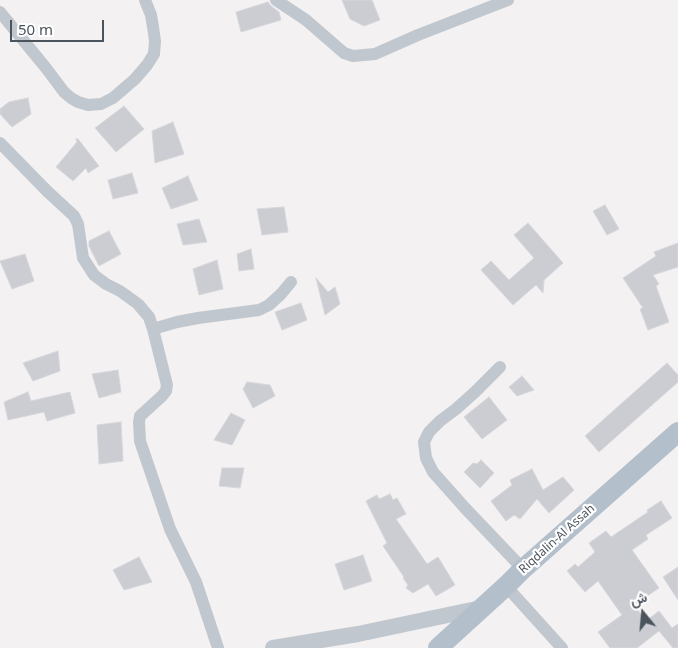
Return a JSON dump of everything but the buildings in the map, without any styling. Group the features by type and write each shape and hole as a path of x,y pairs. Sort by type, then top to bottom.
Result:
{"main road":[{"name":"Riqdalin-Al Assah","path":"438,648 523,569 678,432"}],"street":[{"path":"0,12 64,92 78,102 88,105 101,104 113,98 134,79 154,54 153,27 145,0"},
{"path":"276,0 306,20 344,53 353,56 375,54 508,0"},
{"path":"0,143 74,216 78,224 83,258 94,275 138,304 154,329 167,385 166,391 162,396 140,416 140,441 170,529 196,582 218,648"},
{"path":"154,329 198,318 258,310 269,305 291,282"},
{"path":"500,367 440,421 429,432 424,442 426,458 433,472 523,569"},
{"path":"506,586 562,648"},
{"path":"273,648 358,634 481,608"}]}
